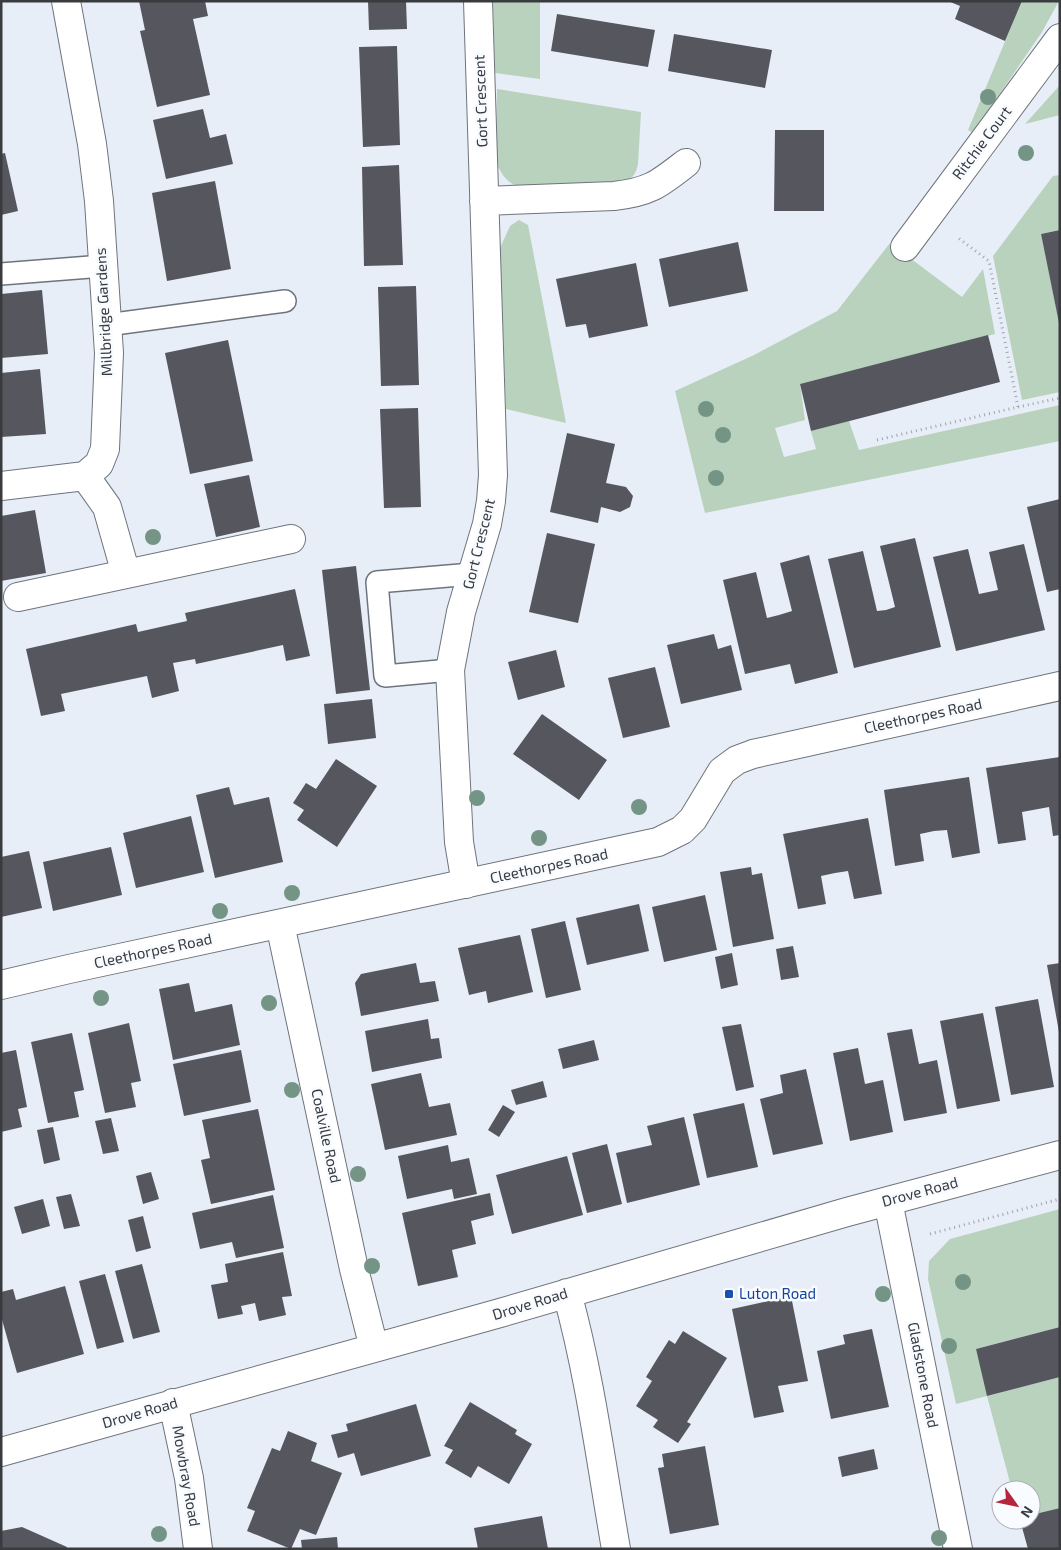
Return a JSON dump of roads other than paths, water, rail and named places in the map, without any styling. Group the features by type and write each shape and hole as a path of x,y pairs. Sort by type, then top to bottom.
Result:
{"street":[{"name":"Millbridge Gardens","path":"66,1 92,144 109,353 105,449 99,464 85,476"},
{"name":"Gort Crescent","path":"466,884 459,842 450,670 461,612 487,524 493,475 478,1"},
{"name":"Ritchie Court","path":"905,247 1060,38"},
{"path":"484,201 633,194 647,190 661,182 686,163"},
{"path":"1,486 85,476 107,507 126,574"},
{"path":"18,597 291,539"},
{"name":"Cleethorpes Road","path":"1,985 658,842 682,830 693,819 722,771 737,760 753,754 1060,686"},
{"name":"Coalville Road","path":"280,924 354,1269 374,1348"},
{"name":"Drove Road","path":"1,1452 500,1313 567,1292 888,1201 1060,1155"},
{"name":"Gladstone Road","path":"888,1201 958,1549"},
{"path":"567,1292 588,1386 616,1549"},
{"name":"Mowbray Road","path":"173,1404 189,1478 198,1549"}],"lane":[{"path":"1,274 103,266"},
{"path":"107,325 285,301"},
{"path":"450,670 385,676 377,582 472,574"}],"place":[{"name":"Luton Road","path":"729,1294"}]}
